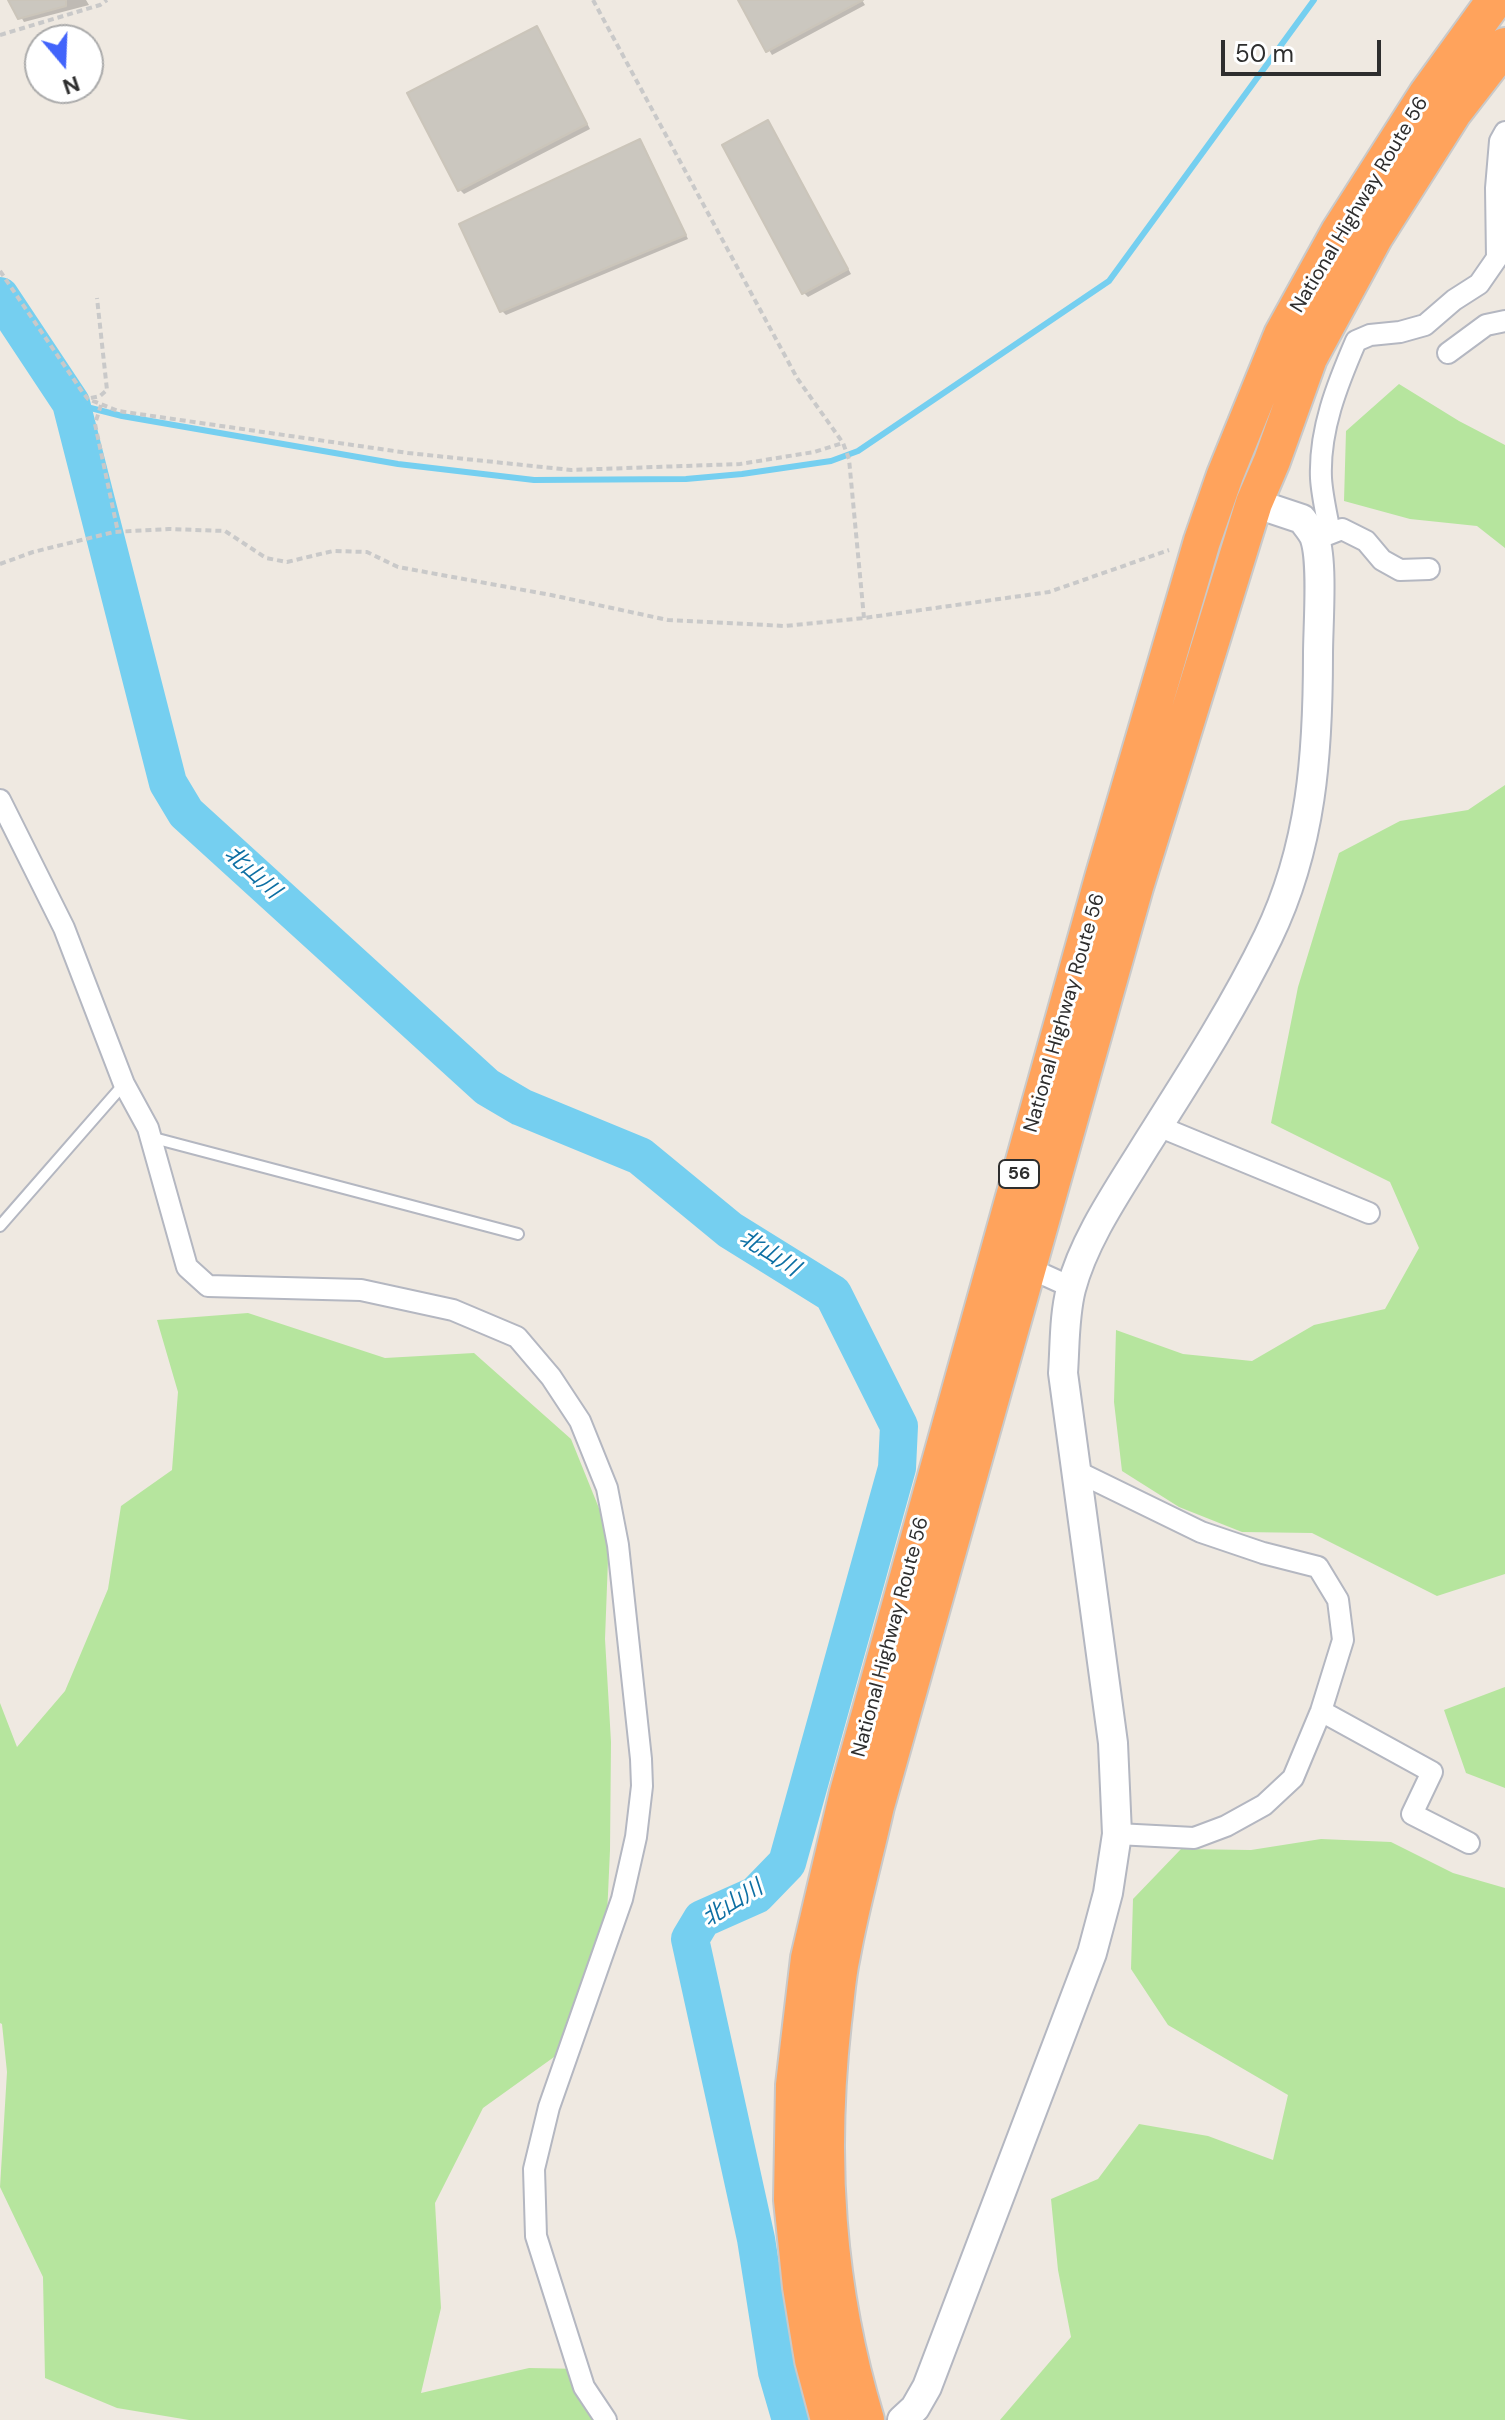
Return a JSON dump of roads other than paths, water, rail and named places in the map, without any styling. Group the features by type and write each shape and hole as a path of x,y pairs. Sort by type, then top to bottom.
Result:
{"highway":[{"name":"National Highway Route 56","path":"866,2420 847,2353 833,2275 825,2196 827,2077 841,1957 1011,1266 1202,541 1225,475 1282,335 1339,232 1427,94 1495,0"},
{"name":"National Highway Route 56","path":"829,2420 813,2360 801,2287 792,2200 794,2085 809,1958 848,1792 1011,1266 1135,887 1254,503 1309,358 1375,236 1453,113 1505,46"}],"street":[{"path":"913,2416 960,2303 1092,1953 1108,1893 1117,1834 1113,1743 1063,1373 1071,1287 1093,1235 1205,1051 1269,936 1303,842 1312,792 1318,691 1318,565 1323,536 1323,442 1336,388 1356,341 1370,335 1400,332 1425,325 1479,284 1501,259 1496,188 1500,141 1505,132"},
{"path":"1448,353 1486,325 1505,321"},
{"path":"1254,503 1302,519 1323,536"},
{"path":"1323,536 1342,529 1366,541 1382,560 1400,570 1429,569"},
{"path":"0,800 64,928 124,1084 148,1128 187,1267 208,1286 361,1290 453,1310 517,1337 551,1377 580,1421 607,1488 618,1545 642,1786 636,1837 622,1899 549,2107 534,2169 536,2236 584,2387 606,2420"},
{"path":"1158,1126 1369,1213"},
{"path":"1011,1266 1071,1287"},
{"path":"1076,1471 1201,1532 1318,1567 1338,1600 1343,1640 1321,1711 1293,1778 1264,1805 1226,1826 1194,1838 1117,1834"},
{"path":"1321,1711 1432,1772 1412,1814 1469,1843"}],"lane":[{"path":"0,1226 124,1084"},
{"path":"150,1137 518,1234"}],"waterway":[{"path":"71,403 122,416 398,464 534,480 686,479 831,461 858,451 1109,281 1314,0"},
{"name":"北山川","path":"0,296 71,403 168,783 186,813 487,1087 521,1107 640,1156 730,1230 833,1294 899,1426 897,1468 787,1863 756,1895 702,1919 690,1939 756,2239 777,2372 791,2420"}]}
